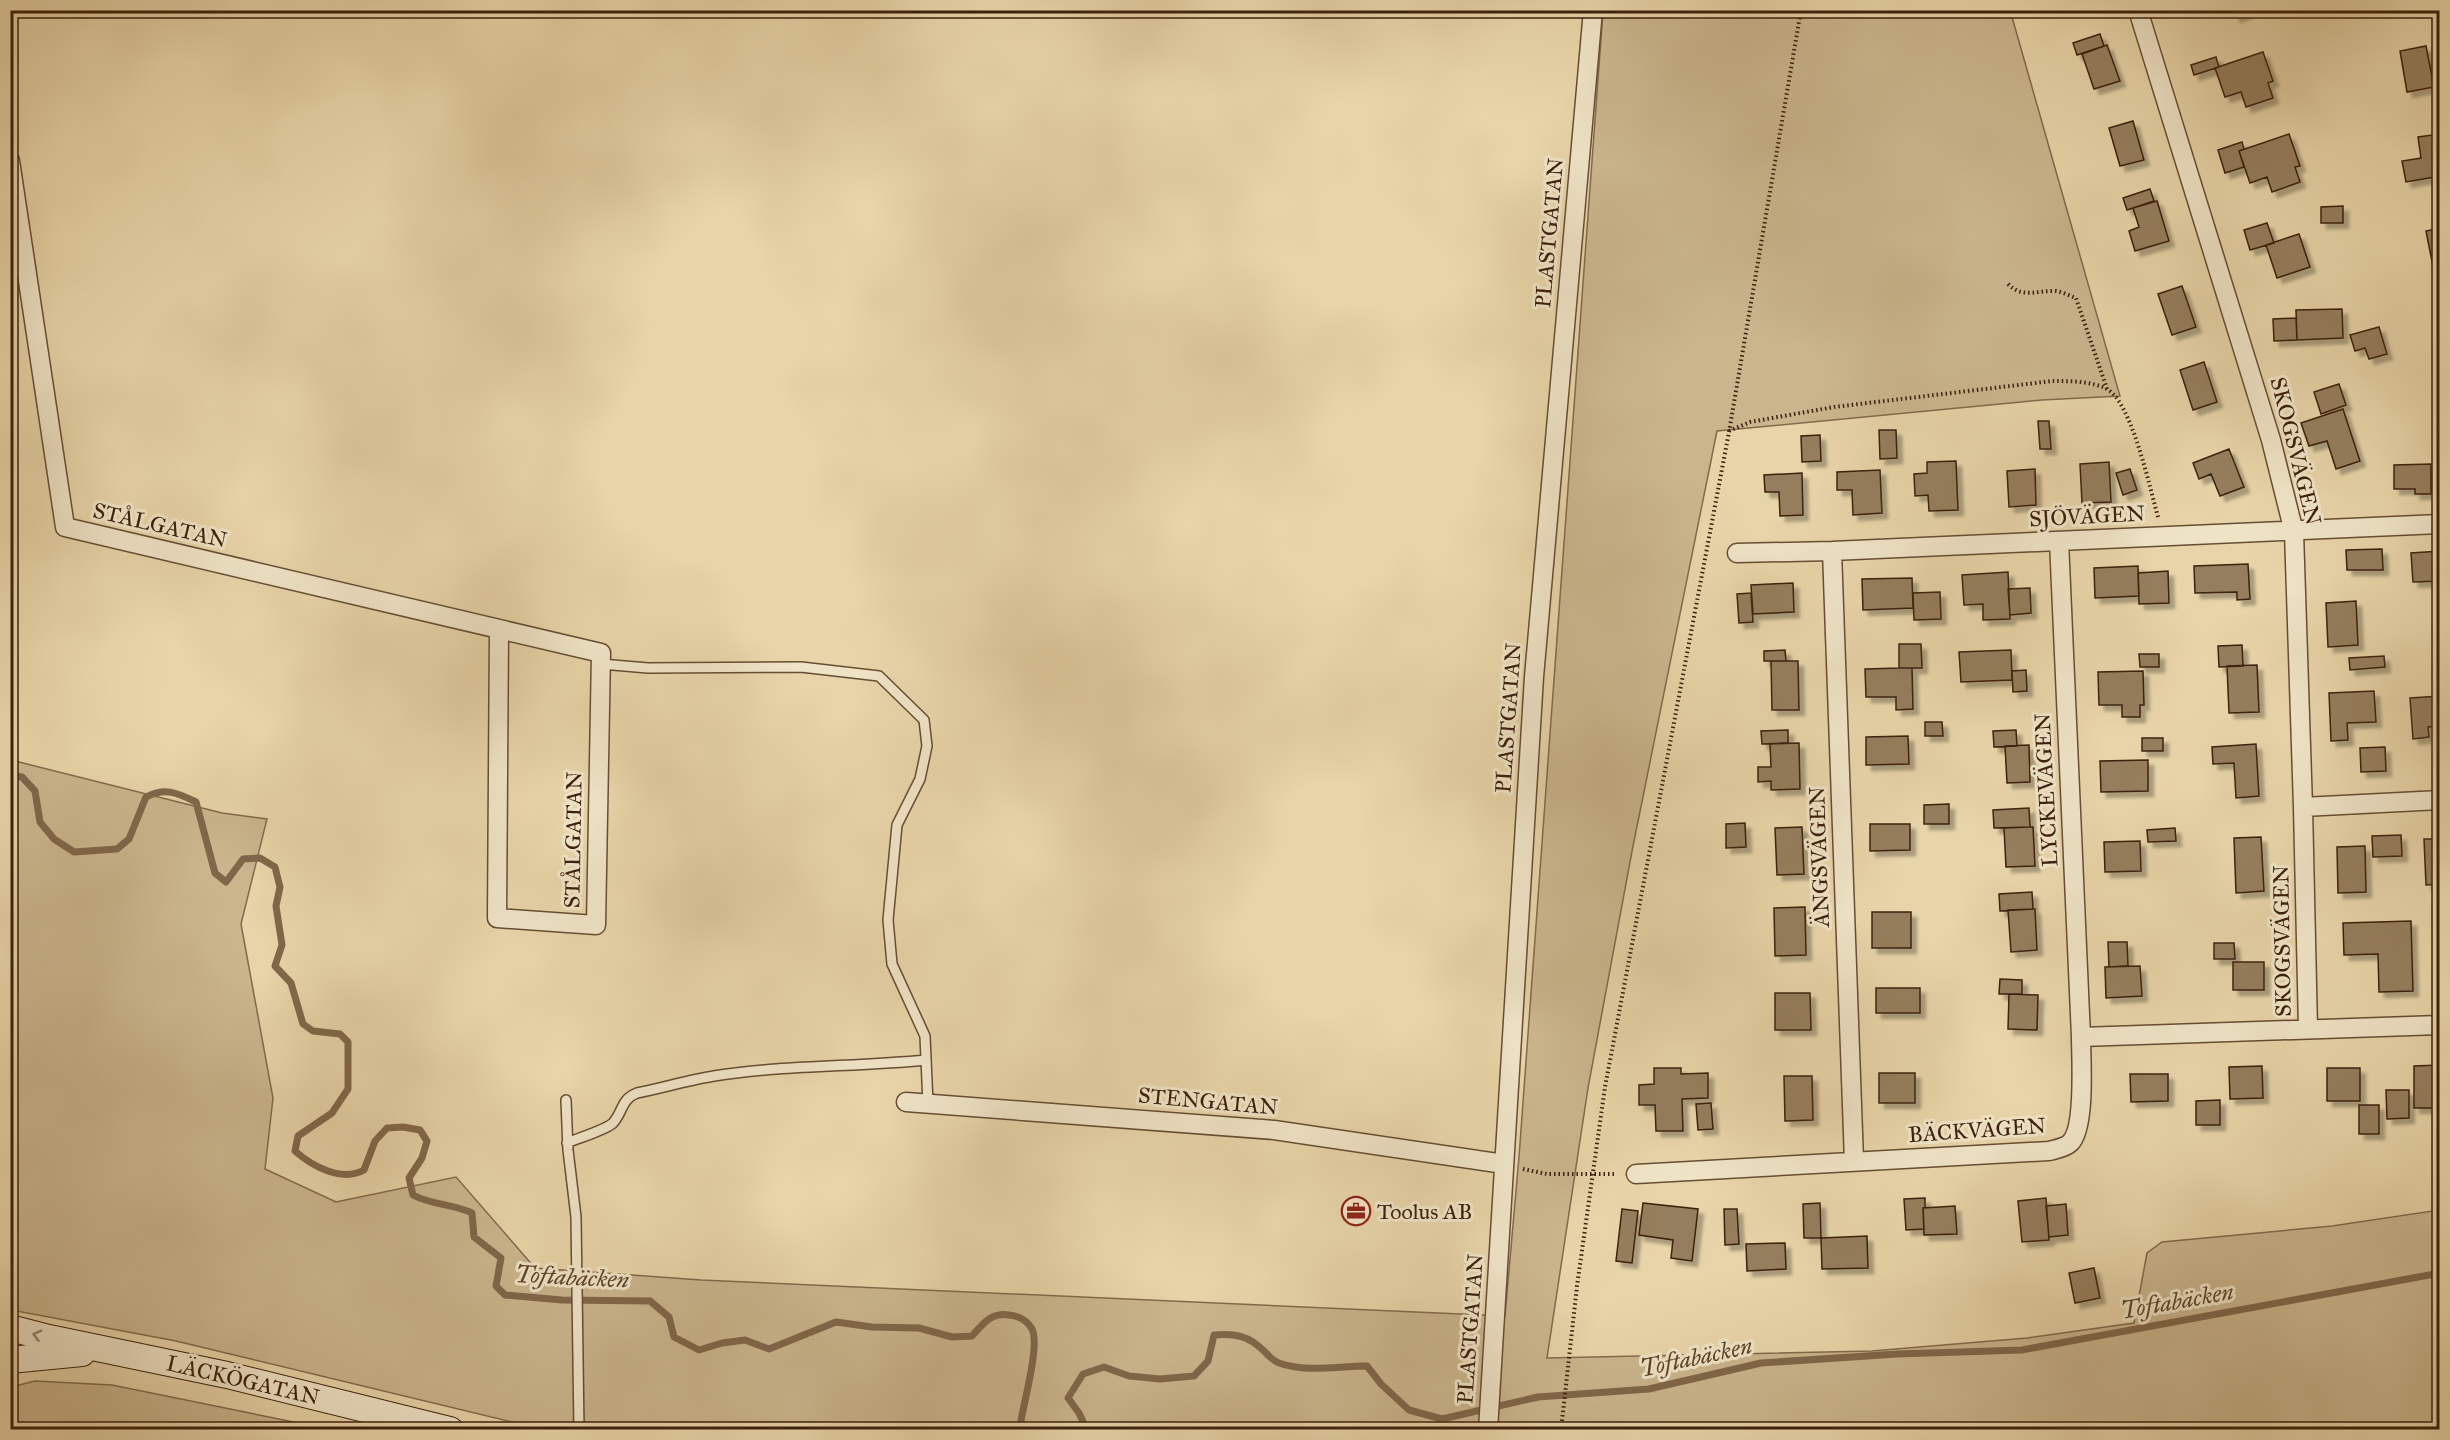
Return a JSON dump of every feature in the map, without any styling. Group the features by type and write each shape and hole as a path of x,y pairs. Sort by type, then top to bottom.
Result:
{"main road":[{"path":"10,1328 106,1351"},
{"path":"10,1359 106,1351"},
{"name":"LÄCKÖGATAN","path":"106,1351 227,1375 450,1430"}],"street":[{"name":"PLASTGATAN","path":"1488,1430 1534,677 1593,10"},
{"name":"SKOGSVÄGEN","path":"2139,10 2271,440 2294,532 2308,1029"},
{"name":"STÅLGATAN","path":"10,161 65,527 499,629 601,653 596,925 497,918 499,629"},
{"name":"SJÖVÄGEN","path":"1737,553 2294,532 2439,524"},
{"name":"LYCKEVÄGEN","path":"2059,541 2081,1037"},
{"name":"ÄNGSVÄGEN","path":"1832,551 1854,1161"},
{"path":"2303,807 2439,800"},
{"path":"2081,1037 2439,1025"},
{"name":"BÄCKVÄGEN","path":"1636,1174 2049,1151 2062,1148 2071,1142 2078,1125 2081,1037"},
{"name":"STENGATAN","path":"906,1102 1274,1130 1504,1164"}],"lane":[{"path":"601,664 648,668 801,667 879,676 924,720 927,746 920,779 897,825 888,920 892,964 925,1036 928,1104"},
{"path":"567,1143 612,1123 623,1103 629,1096 637,1093 714,1076 790,1068 870,1066 926,1060"},
{"path":"566,1100 567,1143 576,1217 579,1430"}],"path":[{"path":"1561,1430 1566,1373 1605,1087 1728,432 1801,10"},
{"path":"2008,284 2022,293 2057,291 2076,298 2107,389 2120,401 2132,426 2163,536"},
{"path":"1728,432 1750,422 1834,407 2052,381 2075,381 2107,389"},
{"path":"1504,1164 1547,1174 1636,1174"}],"shaded area":[{"path":"2010,10 2120,396 2042,400 1717,431 1633,846 1588,1088 1547,1358 1872,1351 2027,1338 2134,1323 2147,1253 2162,1242 2332,1226 2439,1210 2440,1429 545,1430 176,1341 11,1310 11,760 222,813 267,819 241,924 273,1098 265,1169 336,1202 456,1177 535,1268 701,1280 1505,1316 1519,1157 1603,11"},
{"path":"35,1381 112,1385 328,1429 11,1429 11,1387"}],"building":[{"path":"2233,10 2253,10 2235,17"},
{"path":"2100,34 2104,46 2077,55 2073,43"},
{"path":"2107,45 2120,81 2094,89 2082,54"},
{"path":"2426,46 2434,87 2407,92 2400,51"},
{"path":"2263,52 2273,81 2268,83 2273,98 2246,107 2241,92 2225,97 2215,68"},
{"path":"2216,57 2219,67 2194,75 2191,65"},
{"path":"2133,121 2144,160 2120,166 2109,128"},
{"path":"2289,134 2300,166 2295,167 2300,182 2272,192 2267,177 2250,183 2239,151"},
{"path":"2440,134 2440,176 2406,182 2402,161 2421,158 2418,137"},
{"path":"2242,142 2244,149 2239,151 2244,167 2225,173 2218,150"},
{"path":"2150,189 2154,201 2127,210 2123,198"},
{"path":"2157,201 2169,241 2135,251 2129,231 2139,227 2133,208"},
{"path":"2343,206 2343,223 2321,223 2321,207"},
{"path":"2267,223 2274,243 2250,250 2244,230"},
{"path":"2440,228 2440,292 2438,292 2426,231"},
{"path":"2299,234 2310,267 2277,278 2266,245"},
{"path":"2182,286 2196,327 2172,335 2158,294"},
{"path":"2342,309 2343,338 2297,340 2296,310"},
{"path":"2296,318 2297,340 2274,341 2273,319"},
{"path":"2379,327 2387,354 2369,359 2365,348 2355,351 2350,335"},
{"path":"2204,362 2217,402 2193,410 2180,370"},
{"path":"2339,384 2346,405 2321,414 2314,392"},
{"path":"2343,409 2360,461 2336,469 2327,441 2309,446 2301,423"},
{"path":"2038,421 2049,421 2051,449 2040,449"},
{"path":"1879,430 1896,430 1897,458 1880,459"},
{"path":"1820,435 1821,461 1802,462 1801,436"},
{"path":"2229,449 2244,487 2220,496 2211,474 2199,479 2193,463"},
{"path":"1956,461 1958,510 1929,511 1928,495 1915,496 1914,474 1927,473 1927,462"},
{"path":"2109,462 2111,502 2082,503 2080,464"},
{"path":"2431,464 2431,494 2415,494 2415,489 2394,489 2394,465"},
{"path":"2035,469 2036,505 2009,507 2007,471"},
{"path":"2130,469 2137,490 2123,495 2116,473"},
{"path":"1880,470 1882,513 1853,515 1852,490 1837,490 1837,472"},
{"path":"1802,473 1803,515 1780,516 1779,492 1765,492 1764,475"},
{"path":"2382,549 2383,570 2347,570 2346,550"},
{"path":"2440,551 2440,581 2413,582 2411,553"},
{"path":"2248,564 2250,599 2237,600 2237,592 2195,593 2194,566"},
{"path":"2138,566 2139,596 2095,598 2094,568"},
{"path":"2168,571 2169,603 2139,604 2138,573"},
{"path":"2008,572 2010,619 1983,620 1983,604 1964,605 1962,575"},
{"path":"1912,578 1913,608 1863,610 1862,579"},
{"path":"1793,583 1794,612 1753,614 1751,585"},
{"path":"2030,588 2031,613 2010,615 2008,589"},
{"path":"1940,592 1941,619 1914,620 1913,593"},
{"path":"1751,593 1753,622 1739,623 1737,594"},
{"path":"2356,601 2358,645 2328,647 2326,603"},
{"path":"1899,644 1921,644 1922,668 1899,668"},
{"path":"2242,645 2243,666 2219,667 2218,646"},
{"path":"1785,650 1786,661 1764,661 1764,651"},
{"path":"2011,650 2012,680 1961,682 1959,652"},
{"path":"2139,654 2159,654 2159,667 2140,667"},
{"path":"2384,656 2385,667 2350,670 2349,658"},
{"path":"1771,661 1798,661 1799,710 1772,710"},
{"path":"2257,665 2259,712 2229,713 2227,666"},
{"path":"1912,668 1913,709 1896,710 1896,697 1866,697 1865,669"},
{"path":"2026,670 2027,691 2013,692 2012,671"},
{"path":"2143,671 2144,705 2140,705 2140,717 2122,717 2122,705 2099,705 2098,672"},
{"path":"2374,691 2376,722 2347,723 2348,740 2331,741 2329,693"},
{"path":"2440,696 2440,726 2428,727 2429,737 2413,739 2410,698"},
{"path":"1925,722 1942,722 1943,736 1925,736"},
{"path":"1788,730 1788,743 1762,744 1761,731"},
{"path":"2016,730 2017,746 1994,747 1993,731"},
{"path":"1908,736 1909,764 1866,765 1866,737"},
{"path":"2142,738 2163,738 2163,751 2142,751"},
{"path":"1799,743 1800,789 1771,790 1771,781 1758,782 1758,767 1771,767 1770,744"},
{"path":"2256,744 2259,796 2236,798 2234,763 2213,764 2212,747"},
{"path":"2029,745 2030,782 2007,783 2005,746"},
{"path":"2385,747 2386,771 2361,772 2360,748"},
{"path":"2148,760 2148,791 2101,792 2100,761"},
{"path":"1949,804 1949,824 1924,824 1924,805"},
{"path":"2029,808 2030,827 1994,828 1993,810"},
{"path":"1745,823 1746,847 1726,848 1726,824"},
{"path":"1870,824 1910,824 1910,850 1870,851"},
{"path":"1802,827 1804,874 1777,875 1775,828"},
{"path":"2033,827 2035,866 2006,867 2004,828"},
{"path":"2175,828 2176,841 2148,842 2147,830"},
{"path":"2401,835 2402,856 2373,857 2372,836"},
{"path":"2261,837 2264,891 2236,893 2234,838"},
{"path":"2424,839 2440,839 2440,884 2426,885"},
{"path":"2140,841 2141,871 2105,872 2104,842"},
{"path":"2365,846 2366,892 2338,893 2337,847"},
{"path":"2032,892 2033,909 2000,911 1999,894"},
{"path":"1805,907 1806,955 1775,956 1774,908"},
{"path":"2035,909 2037,950 2011,952 2008,910"},
{"path":"1872,912 1911,912 1911,948 1872,948"},
{"path":"2411,921 2413,991 2379,992 2378,954 2344,955 2343,923"},
{"path":"2108,942 2127,942 2128,966 2109,967"},
{"path":"2214,943 2234,943 2235,959 2214,959"},
{"path":"2233,962 2264,962 2264,990 2233,990"},
{"path":"2140,966 2142,996 2106,998 2105,967"},
{"path":"2000,979 2022,980 2022,994 1999,994"},
{"path":"1876,988 1920,988 1920,1013 1876,1013"},
{"path":"1775,993 1810,993 1811,1030 1775,1030"},
{"path":"2009,994 2038,995 2037,1030 2008,1029"},
{"path":"2440,1065 2440,1096 2433,1096 2434,1108 2414,1108 2414,1066"},
{"path":"2262,1066 2263,1098 2230,1099 2229,1067"},
{"path":"1654,1068 1681,1068 1681,1074 1708,1073 1708,1098 1682,1099 1683,1131 1656,1131 1655,1105 1639,1105 1639,1085 1654,1084"},
{"path":"2327,1068 2360,1068 2360,1101 2327,1101"},
{"path":"1879,1073 1915,1073 1915,1103 1879,1103"},
{"path":"2130,1074 2168,1074 2168,1101 2131,1102"},
{"path":"1784,1076 1812,1076 1813,1120 1785,1121"},
{"path":"2386,1090 2409,1090 2409,1118 2387,1119"},
{"path":"2220,1100 2220,1125 2196,1125 2196,1101"},
{"path":"1711,1103 1713,1129 1698,1130 1696,1104"},
{"path":"2359,1105 2379,1105 2379,1134 2359,1134"},
{"path":"1925,1198 1924,1229 1906,1230 1904,1199"},
{"path":"2046,1198 2049,1240 2022,1242 2018,1201"},
{"path":"1643,1203 1698,1209 1692,1261 1671,1258 1673,1240 1639,1235"},
{"path":"1820,1203 1821,1238 1804,1238 1803,1204"},
{"path":"2066,1204 2068,1235 2049,1237 2046,1206"},
{"path":"1955,1206 1957,1234 1924,1235 1923,1208"},
{"path":"1622,1209 1638,1211 1632,1263 1616,1261"},
{"path":"1724,1209 1737,1209 1739,1244 1725,1245"},
{"path":"1867,1236 1868,1268 1822,1269 1821,1238"},
{"path":"1785,1243 1786,1269 1747,1271 1746,1244"},
{"path":"2094,1268 2100,1298 2075,1303 2069,1273"}],"waterway":[{"name":"Toftabäcken","path":"10,775 22,777 35,791 40,822 54,839 74,852 117,849 129,839 146,797 165,792 196,802 215,873 226,882 243,859 260,858 275,867 280,887 276,906 282,945 275,966 291,983 303,1024 313,1031 340,1034 348,1042 348,1089 332,1113 298,1136 295,1151 328,1171 355,1173 364,1170 375,1141 387,1128 403,1127 420,1130 427,1141 422,1158 409,1178 413,1195 472,1213 474,1237 501,1258 496,1286 505,1295 562,1300 650,1301 669,1317 674,1337 699,1350 722,1343 745,1340 769,1349 836,1322 872,1327 919,1328 952,1337 972,1336 992,1317 1016,1316 1028,1323 1034,1337 1033,1360 1021,1421 1024,1430"},
{"name":"Toftabäcken","path":"1082,1430 1085,1426 1068,1398 1083,1374 1104,1367 1129,1376 1160,1379 1194,1376 1208,1361 1214,1335 1235,1335 1247,1339 1275,1361 1290,1366 1300,1368 1367,1366 1381,1384 1409,1410 1442,1419 1538,1397 1649,1389 1761,1363 1897,1354 2022,1350 2440,1273"}],"place":[{"name":"Toolus AB","path":"1356,1211"}]}
